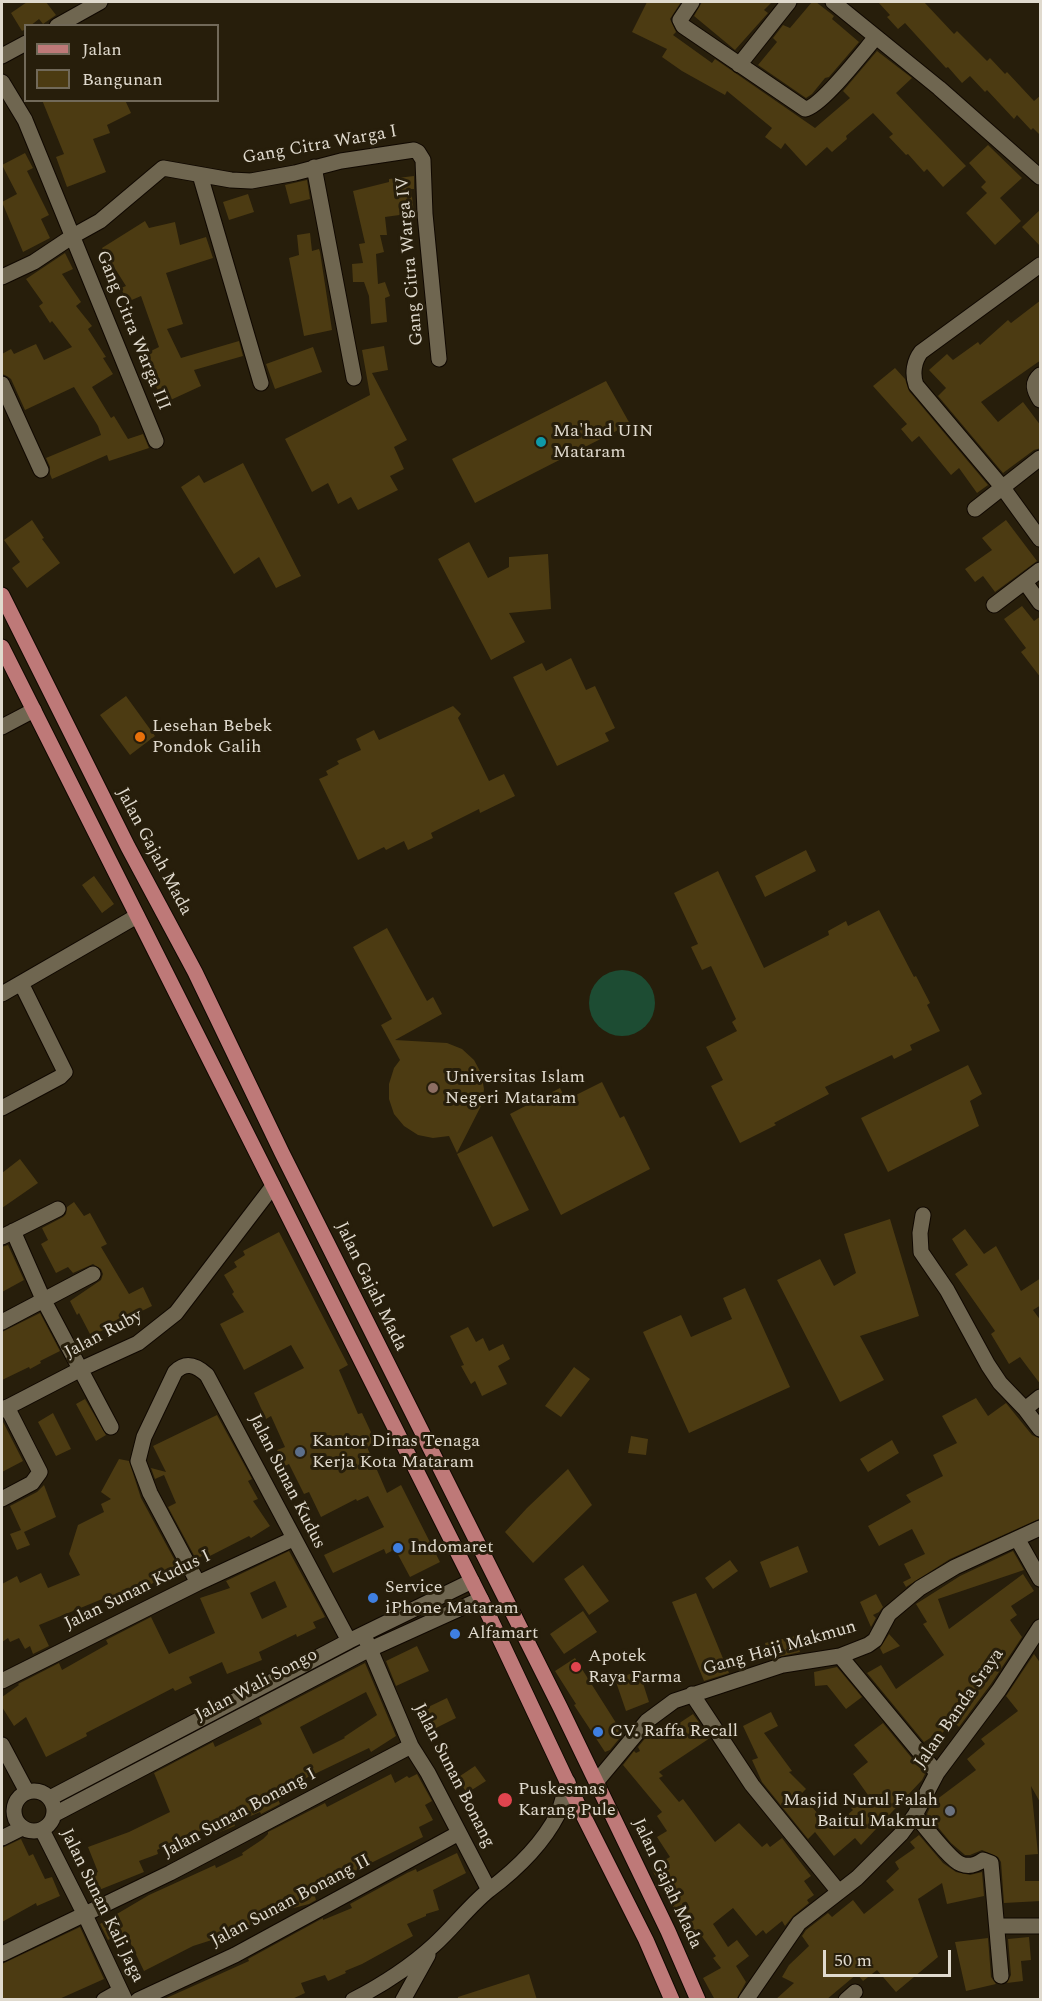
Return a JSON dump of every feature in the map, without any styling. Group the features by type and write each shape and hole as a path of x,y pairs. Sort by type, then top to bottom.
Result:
{"main road":[{"name":"Jalan Gajah Mada","path":"2,595 128,847 195,972 282,1154 597,1781 698,2000"},
{"path":"2,647 403,1441 646,1940 672,2000"},
{"path":"108,858 128,847"},
{"path":"424,1487 444,1477"},
{"path":"523,1687 545,1677"},
{"path":"646,1940 668,1931"}],"street":[{"path":"61,24 100,2"},
{"path":"692,2 680,23 800,107 809,109 821,100 876,37"},
{"path":"739,64 789,2"},
{"path":"833,2 939,88 1041,177"},
{"path":"2,56 24,44"},
{"name":"Gang Citra Warga III","path":"2,82 25,120 156,441"},
{"name":"Gang Citra Warga I","path":"2,277 34,261 100,221 163,168 231,180 251,181 410,150 418,152 423,160"},
{"name":"Gang Citra Warga IV","path":"423,160 425,214 439,359"},
{"path":"314,167 354,378"},
{"path":"200,175 261,383"},
{"path":"1041,265 921,352 916,359 914,370 916,385 1003,488 1041,539"},
{"path":"1041,375 1035,381 1034,388 1041,400"},
{"path":"2,384 41,470"},
{"path":"975,509 1041,458"},
{"path":"993,605 1041,570"},
{"path":"1025,582 1041,603"},
{"path":"2,727 33,710"},
{"path":"2,994 137,916"},
{"path":"2,1108 66,1072 21,983"},
{"name":"Jalan Ruby","path":"4,1409 81,1369 138,1343 177,1313 273,1186"},
{"path":"58,1209 7,1234 111,1427"},
{"path":"923,1215 920,1233 921,1252 947,1290 1000,1383 1041,1428"},
{"path":"2,1322 93,1274"},
{"name":"Jalan Sunan Kudus","path":"198,1583 150,1493 138,1461 144,1437 175,1372 182,1366 191,1365 207,1375 293,1539 356,1637"},
{"path":"1025,1409 1041,1397"},
{"path":"2,1499 32,1484 40,1472 4,1409"},
{"name":"Gang Haji Makmun","path":"597,1781 655,1713 674,1701 783,1665 840,1656 873,1642 889,1614 920,1588 956,1567 1041,1528"},
{"name":"Jalan Sunan Kudus I","path":"2,1681 198,1583 293,1539"},
{"path":"1018,1540 1041,1580"},
{"name":"Jalan Wali Songo","path":"50,1798 356,1637 472,1581"},
{"name":"Jalan Wali Songo","path":"55,1814 371,1649 481,1599"},
{"name":"Jalan Banda Sraya","path":"746,2000 799,1923 876,1861 901,1834 915,1815 937,1773 999,1690 1041,1627"},
{"name":"Jalan Sunan Bonang","path":"356,1637 371,1649 411,1746 428,1773 489,1890"},
{"path":"840,1656 937,1773"},
{"path":"692,1694 752,1785 839,1892"},
{"path":"2,1746 27,1792"},
{"name":"Jalan Sunan Bonang I","path":"2,1954 170,1873 411,1746"},
{"path":"353,2000 377,1988 433,1947 489,1890 513,1872 544,1836 558,1812 568,1782"},
{"path":"2,1838 13,1823 16,1802 27,1792 42,1792 50,1798 55,1814 48,1826 34,1832 13,1823"},
{"path":"915,1815 958,1863 972,1865 984,1860 991,1863 1001,1976"},
{"name":"Jalan Sunan Kali Jaga","path":"42,1830 123,1995"},
{"name":"Jalan Sunan Bonang II","path":"138,2000 235,1955 459,1833"},
{"path":"998,1926 1041,1926"},
{"path":"403,2000 433,1947"},
{"path":"104,2000 123,1995"}],"green space":[{"path":"622,970 635,973 645,980 652,990 655,1003 652,1016 645,1026 635,1033 622,1036 609,1033 599,1026 592,1016 589,1003 592,990 599,980 609,973"}],"building":[{"path":"27,2 46,2 56,15 43,24 39,19 33,24 24,24 22,31 11,13"},
{"path":"647,2 681,2 670,19 676,32 673,35 712,63 715,59 815,128 850,98 843,91 877,51 912,78 896,93 966,166 943,187 927,169 924,172 908,154 906,155 889,137 893,134 873,113 846,136 847,139 832,152 827,147 806,166 785,143 781,149 765,137 772,128 727,91 725,95 682,71 662,57 667,49 632,32"},
{"path":"702,2 772,2 764,10 768,13 735,50 694,16"},
{"path":"812,2 816,2 834,16 832,19 859,42 829,77 825,78 806,98 758,65 777,42 773,38 783,25 790,28"},
{"path":"878,2 924,2 954,34 957,31 987,61 990,58 1005,74 1007,72 1034,101 1041,95 1041,136 1033,128 1031,130 1017,115 1014,119 987,90 985,92 970,76 962,83 905,23 898,29 887,17 890,15"},
{"path":"43,102 126,102 131,113 107,125 110,133 93,139 106,172 67,187 56,157 64,154"},
{"path":"988,145 1022,178 1000,198 1021,221 995,245 966,213 987,193 981,187 986,182 969,163"},
{"path":"25,153 33,168 27,171 49,215 41,219 50,238 23,252 2,202 17,194 2,165"},
{"path":"414,176 414,189 411,189 414,213 385,217 387,235 380,235 384,252 376,254 378,284 385,282 390,296 385,298 387,322 371,324 369,296 364,282 353,282 352,264 363,263 359,244 365,243 353,191 389,182 389,179"},
{"path":"307,180 310,199 290,204 285,185"},
{"path":"248,194 254,212 229,220 223,202"},
{"path":"1041,209 1041,247 1022,227"},
{"path":"145,221 149,228 175,222 180,245 206,237 213,258 166,273 183,324 167,329 181,358 239,341 243,356 194,370 201,386 164,403 141,356 159,347 141,296 127,302 121,288 126,286 102,248"},
{"path":"310,233 312,251 319,249 320,252 332,330 304,336 289,258 299,255 297,235"},
{"path":"65,253 73,269 62,274 81,302 76,306 92,326 88,329 106,357 103,358 113,374 92,387 111,418 114,416 128,439 143,434 149,448 109,461 107,455 52,479 46,458 101,435 98,426 74,387 25,410 11,379 2,374 2,354 11,349 14,354 36,344 44,360 72,347 52,321 50,323 39,306 43,303 26,279"},
{"path":"1041,300 1041,360 981,402 998,422 1023,402 1041,426 1041,448 1034,450 1003,473 938,396 946,388 929,370 947,354 953,360 978,342 980,345 1008,320 1011,323"},
{"path":"384,346 388,370 372,373 407,440 394,447 404,469 390,476 398,490 358,510 351,497 338,504 328,483 312,492 285,439 370,395 362,350"},
{"path":"313,347 322,372 275,389 266,364"},
{"path":"895,368 905,379 909,391 988,485 977,493 959,468 951,475 919,436 912,442 901,429 907,424 873,386"},
{"name":"Ma'had UIN Mataram","path":"606,381 630,424 475,503 452,459"},
{"path":"243,463 301,576 276,588 259,557 234,574 181,487 199,475 204,483"},
{"path":"32,520 44,538 42,539 60,563 27,588 12,568 20,562 4,540"},
{"path":"1006,520 1037,561 995,592 983,576 975,582 965,569 992,550 982,538"},
{"path":"469,542 488,578 509,567 509,557 548,554 551,609 509,613 525,642 491,660 438,559"},
{"path":"1022,606 1034,621 1041,616 1041,678 1021,652 1026,648 1004,619"},
{"path":"571,658 586,690 595,686 615,728 605,733 609,741 557,766 513,677 542,663 546,671"},
{"path":"126,696 155,736 130,755 100,715"},
{"path":"453,706 461,714 458,718 489,781 504,774 515,796 480,813 479,809 431,833 433,838 408,850 404,841 386,850 384,847 358,860 319,779 328,775 326,771 339,764 337,761 361,750 356,739 374,730 379,740"},
{"path":"806,850 816,871 765,897 755,876"},
{"path":"718,871 764,968 829,935 828,931 846,921 848,926 879,910 930,1003 927,1005 940,1031 910,1045 912,1050 894,1059 892,1055 825,1087 829,1094 740,1143 711,1086 723,1080 706,1047 737,1031 732,1022 736,1019 711,966 702,970 691,947 698,944 674,893"},
{"path":"94,876 114,904 102,913 82,885"},
{"path":"387,928 427,1001 433,997 442,1014 395,1040 447,1043 462,1049 474,1060 481,1073 484,1089 482,1104 457,1153 449,1136 433,1138 418,1135 404,1126 394,1114 389,1099 389,1084 394,1068 400,1060 381,1025 392,1019 353,947"},
{"path":"968,1065 982,1094 970,1101 979,1126 888,1172 861,1118"},
{"path":"602,1082 620,1118 624,1116 650,1169 561,1215 510,1114 560,1088 566,1100"},
{"path":"492,1136 529,1210 493,1227 457,1154"},
{"path":"20,1159 38,1183 2,1208 2,1173"},
{"path":"74,1202 84,1216 90,1213 107,1244 101,1247 129,1294 143,1287 152,1306 91,1336 70,1301 101,1280 103,1274 101,1269 93,1264 73,1273 68,1267 56,1273 41,1244 48,1240 42,1228 63,1217 67,1207"},
{"path":"890,1219 919,1316 860,1336 884,1380 840,1402 777,1280 820,1259 834,1286 856,1273 844,1234"},
{"path":"965,1229 984,1254 996,1246 1021,1291 1041,1278 1041,1305 1033,1310 1041,1321 1041,1385 1020,1357 1009,1364 991,1334 995,1331 955,1274 968,1265 952,1239"},
{"path":"279,1232 348,1365 339,1370 358,1414 362,1413 376,1443 367,1447 387,1493 401,1485 440,1562 410,1577 395,1549 386,1554 384,1549 333,1573 324,1555 384,1527 368,1496 357,1501 356,1499 321,1517 309,1492 304,1494 289,1464 285,1466 277,1450 285,1447 271,1416 266,1419 254,1393 304,1368 291,1345 244,1370 220,1324 244,1312 232,1294 234,1292 224,1275 237,1267 234,1262 245,1255 243,1251"},
{"path":"8,1245 24,1280 2,1292 2,1247"},
{"path":"745,1288 790,1387 689,1433 643,1332 681,1315 691,1337 732,1319 723,1298"},
{"path":"40,1313 60,1351 30,1369 29,1367 2,1380 2,1332"},
{"path":"468,1327 476,1342 483,1338 489,1351 503,1344 510,1359 498,1366 507,1384 482,1396 475,1381 471,1384 461,1366 464,1365 450,1336"},
{"path":"574,1367 590,1379 561,1417 545,1406"},
{"path":"976,1398 988,1416 1006,1403 1032,1435 1041,1439 1041,1518 950,1559 906,1587 903,1582 911,1578 904,1564 925,1554 912,1529 879,1546 868,1526 911,1502 906,1495 943,1476 933,1455 957,1443 942,1416"},
{"path":"85,1399 106,1435 96,1441 76,1404"},
{"path":"53,1413 71,1449 56,1456 38,1422"},
{"path":"217,1415 252,1479 248,1481 258,1499 253,1501 270,1526 251,1538 249,1536 204,1559 202,1556 196,1559 168,1507 176,1503 164,1475 155,1479 151,1468 166,1472 153,1446"},
{"path":"2,1420 23,1461 2,1472"},
{"path":"631,1436 648,1439 646,1455 628,1453"},
{"path":"892,1440 899,1453 868,1472 860,1459"},
{"path":"119,1459 129,1461 141,1498 179,1568 116,1604 112,1595 39,1625 49,1646 33,1654 30,1646 25,1649 19,1638 10,1642 8,1638 2,1642 2,1584 17,1576 20,1583 41,1573 48,1588 80,1575 69,1554 78,1525 104,1512 101,1504 111,1499 101,1492"},
{"path":"568,1469 592,1505 533,1563 505,1532"},
{"path":"44,1485 56,1517 24,1532 30,1545 17,1550 10,1534 21,1530 10,1506 37,1492"},
{"path":"798,1546 808,1572 770,1588 760,1562"},
{"path":"289,1551 325,1617 313,1622 316,1628 297,1637 296,1634 259,1652 262,1660 227,1674 222,1662 189,1677 192,1683 175,1691 173,1688 86,1733 87,1736 46,1757 26,1717 14,1726 2,1707 2,1697 18,1684 59,1663 62,1670 108,1644 106,1640 151,1617 169,1654 215,1633 200,1598 230,1588 226,1581","holes":["275,1581 287,1607 262,1619 250,1593"]},
{"path":"1013,1551 1024,1570 938,1599 949,1629 1023,1574 1034,1591 1011,1606 1017,1615 1010,1620 1022,1637 991,1684 959,1727 954,1722 942,1733 941,1731 924,1742 867,1673 881,1665 896,1689 944,1655 923,1624 927,1622 916,1604 960,1576"},
{"path":"730,1560 738,1571 713,1589 705,1578"},
{"path":"583,1565 609,1601 589,1615 564,1579"},
{"path":"696,1593 729,1673 704,1681 672,1602"},
{"path":"876,1594 883,1607 873,1615 876,1618 871,1627 860,1602"},
{"path":"583,1611 597,1632 564,1654 550,1634"},
{"path":"889,1634 900,1646 883,1654 880,1648"},
{"path":"796,1636 800,1652 769,1659 765,1643"},
{"path":"417,1646 429,1671 396,1686 386,1661"},
{"path":"1034,1654 1041,1664 1041,1804 1031,1786 1038,1854 1025,1855 1025,1881 1041,1881 1041,1901 1004,1903 1001,1862 998,1857 982,1850 965,1855 951,1843 927,1814 932,1803 976,1770 967,1759 985,1744 981,1739 1018,1711 1006,1696"},
{"path":"575,1658 623,1734 610,1750 605,1752 555,1671"},
{"path":"365,1663 396,1736 371,1752 369,1748 276,1794 280,1804 261,1814 260,1812 234,1823 235,1826 215,1834 212,1826 191,1835 190,1833 157,1850 158,1854 139,1861 144,1872 94,1892 88,1876 98,1872 88,1847 129,1832 170,1812 154,1773 213,1742 215,1747 262,1724 259,1718","holes":["366,1692 377,1715 345,1738 313,1754 300,1727"]},
{"path":"837,1667 862,1697 846,1709 827,1685 815,1686 814,1672"},
{"path":"639,1671 649,1702 626,1711 615,1679"},
{"path":"447,1698 456,1718 434,1729 424,1709"},
{"path":"771,1712 778,1726 764,1733 792,1771 789,1772 806,1789 801,1794 831,1829 853,1810 851,1808 868,1795 853,1774 868,1762 854,1745 883,1723 925,1774 861,1845 855,1838 834,1856 815,1832 808,1839 762,1782 752,1760 758,1758 743,1726"},
{"path":"693,1714 710,1738 659,1772 663,1776 659,1778 679,1802 683,1799 715,1842 739,1823 762,1847 767,1843 770,1847 782,1838 811,1876 804,1881 814,1895 807,1900 809,1903 785,1926 782,1921 766,1934 763,1930 756,1936 733,1908 713,1924 728,1947 737,1940 749,1956 736,1966 746,1982 736,2000 715,2000 703,1978 721,1968 713,1958 716,1956 698,1931 693,1934 678,1912 676,1913 651,1868 670,1857 657,1837 667,1831 657,1816 662,1812 623,1765 634,1751 636,1753 640,1751 638,1747 647,1736 665,1724 669,1730"},
{"path":"475,1766 486,1781 467,1793 457,1778"},
{"path":"391,1774 395,1783 407,1776 409,1778 417,1774 432,1801 425,1805 433,1820 419,1827 423,1837 313,1890 316,1900 309,1904 252,1919 253,1924 232,1933 216,1944 215,1939 193,1946 144,1971 129,1940 123,1944 118,1935 108,1940 100,1924 149,1895 243,1855 242,1853 263,1839 268,1832 325,1803 327,1807"},
{"path":"919,1835 943,1863 956,1872 970,1875 982,1872 984,1896 947,1904 942,1883 918,1899 938,1957 896,1992 877,1970 863,1981 857,1974 826,2000 775,2000 794,1983 782,1977 789,1965 809,1946 802,1936 806,1930 828,1913 832,1917 853,1900 864,1914 894,1890 886,1881 899,1869 895,1862 915,1848 910,1842"},
{"path":"21,1839 29,1856 33,1854 45,1879 52,1877 60,1896 37,1906 36,1903 2,1922 2,1848"},
{"path":"457,1853 466,1873 433,1890 439,1910 407,1924 413,1936 345,1971 346,1973 328,1981 325,1975 301,1983 305,1993 290,2000 162,2000 249,1961 248,1959 323,1918 323,1920 352,1908 350,1904 407,1873 416,1869 417,1872"},
{"path":"80,1927 104,1979 57,2000 2,2000 2,1964"},
{"path":"1029,1937 1031,1960 1021,1961 1023,1981 1007,1983 1011,1975 1008,1939"},
{"path":"988,1938 991,1977 996,1984 966,1991 955,1942"},
{"path":"529,1974 537,2000 458,2000 458,1997"}],"place":[{"name":"Ma'had UIN Mataram","path":"541,442"},
{"name":"Lesehan Bebek Pondok Galih","path":"140,737"},
{"name":"Universitas Islam Negeri Mataram","path":"433,1088"},
{"name":"Kantor Dinas Tenaga Kerja Kota Mataram","path":"300,1452"},
{"name":"Indomaret","path":"398,1548"},
{"name":"Service iPhone Mataram","path":"373,1598"},
{"name":"Alfamart","path":"455,1634"},
{"name":"Apotek Raya Farma","path":"576,1667"},
{"name":"CV. Raffa Recall","path":"598,1732"},
{"name":"Puskesmas Karang Pule","path":"505,1800"},
{"name":"Masjid Nurul Falah Baitul Makmur","path":"950,1811"}]}
